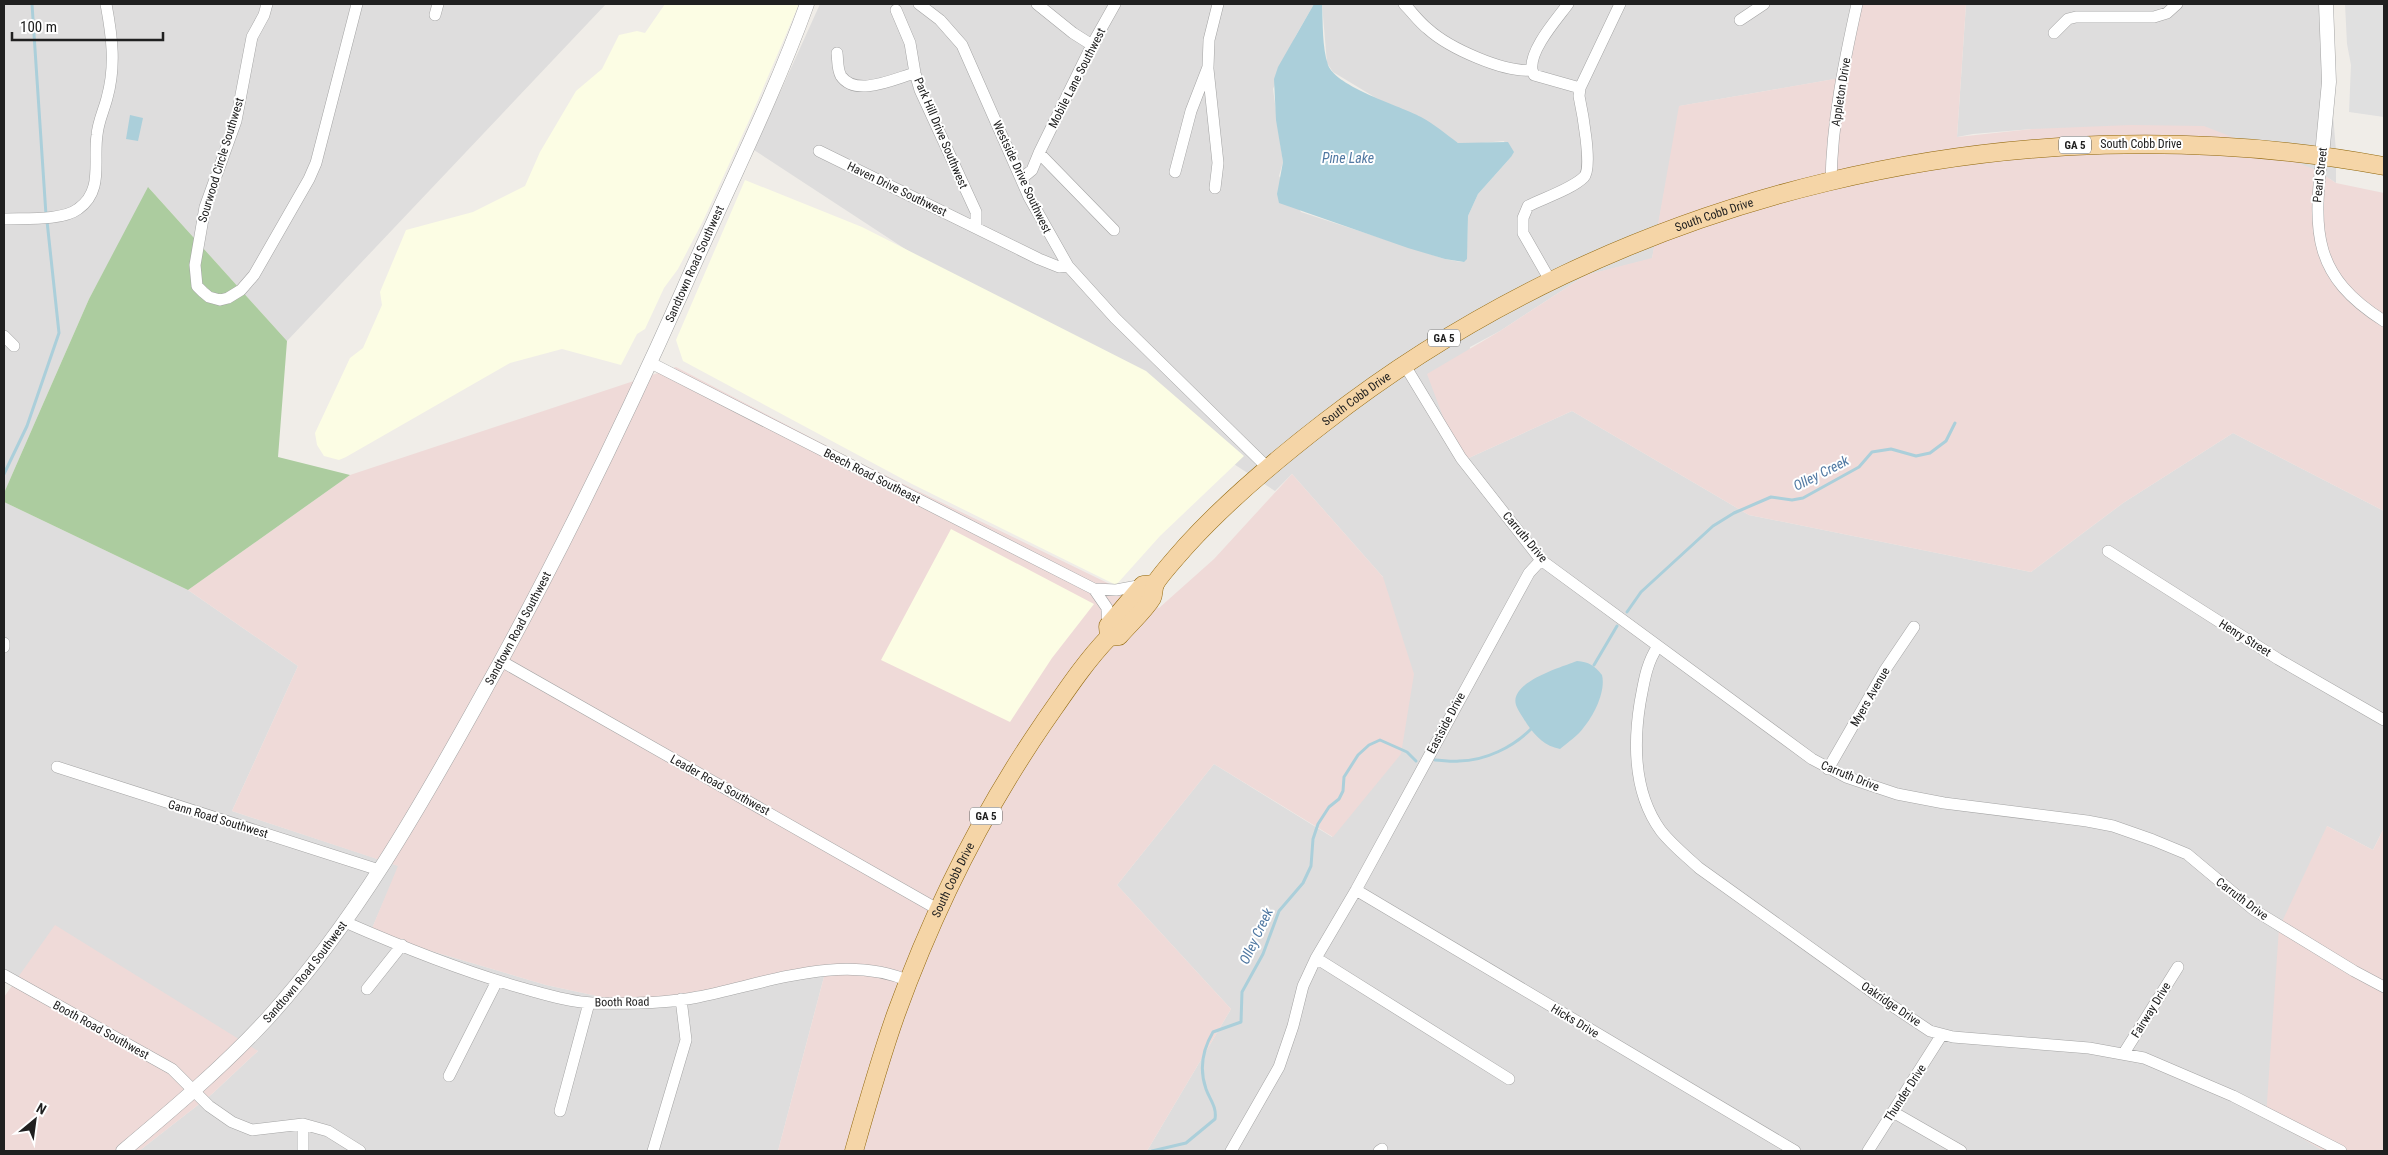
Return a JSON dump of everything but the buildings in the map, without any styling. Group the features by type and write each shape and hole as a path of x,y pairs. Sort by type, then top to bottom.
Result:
{"main road":[{"name":"South Cobb Drive","path":"854,1151 879,1066 909,981 939,910 974,838 1010,774 1086,663 1109,631 1120,636 1154,596 1149,585 1187,545 1268,468 1345,406 1404,364 1478,318 1551,282 1643,241 1708,216 1770,197 1903,165 1966,155 2058,146 2143,143 2240,147 2322,155 2384,166"}],"street":[{"path":"4,219 68,214 80,208 94,188 97,133 107,98 113,64 106,4"},
{"name":"Sourwood Circle Southwest","path":"267,4 252,37 236,121 212,184 200,229 195,265 198,286 209,297 220,300 236,294 254,276 309,178 318,153 356,4"},
{"name":"Sandtown Road Southwest","path":"123,1151 193,1091 266,1019 345,922 435,780 501,662 574,524 650,363 807,4"},
{"name":"Sandtown Road Southwest","path":"798,28 811,4"},
{"name":"Westside Drive Southwest","path":"920,4 940,20 965,50 1021,179 1043,225 1068,266 1115,318 1268,468"},
{"path":"1037,4 1073,33 1092,45"},
{"name":"Mobile Lane Southwest","path":"1021,179 1032,170 1092,45 1115,4"},
{"path":"1215,188 1218,163 1208,67 1209,40 1218,4"},
{"path":"1404,4 1429,30 1448,44 1485,60 1520,71 1532,70"},
{"path":"1568,4 1539,47 1533,59 1532,70 1534,75 1580,88"},
{"path":"1551,282 1523,233 1523,218 1528,206 1578,182 1586,175 1589,159 1579,96 1580,88 1620,4"},
{"path":"1740,20 1764,4"},
{"name":"Appleton Drive","path":"1831,182 1831,156 1848,43 1857,4"},
{"path":"2054,33 2068,19 2076,17 2154,17 2168,13 2177,4"},
{"name":"Pearl Street","path":"2326,4 2329,82 2317,221 2324,254 2334,274 2352,297 2384,321"},
{"name":"Park Hill Drive Southwest","path":"896,10 910,43 915,73 939,133 976,212 976,227"},
{"path":"837,53 841,76 852,84 871,85 915,73"},
{"path":"1175,172 1193,104 1208,67"},
{"name":"Haven Drive Southwest","path":"819,151 1039,259 1059,267 1068,266"},
{"path":"1039,153 1114,230"},
{"path":"4,336 14,346"},
{"name":"Beech Road Southeast","path":"650,363 1094,589 1116,590 1149,585"},
{"name":"Carruth Drive","path":"1404,364 1461,458 1541,560 1788,743 1828,769 1897,794 1944,803 2114,826 2153,840 2187,854 2254,910 2354,971 2384,987"},
{"name":"Henry Street","path":"2108,551 2278,659 2384,720"},
{"name":"Eastside Drive","path":"1231,1151 1279,1067 1293,1026 1303,986 1316,958 1356,890 1529,573 1541,560"},
{"path":"1094,589 1107,608 1109,631"},
{"name":"Myers Avenue","path":"1828,769 1885,670 1914,627"},
{"name":"Oakridge Drive","path":"1658,646 1647,665 1636,730 1640,783 1647,806 1662,832 1699,868 1882,999 1941,1036 2124,1053 2144,1058 2176,1070 2341,1151"},
{"name":"Leader Road Southwest","path":"501,662 939,910"},
{"name":"Gann Road Southwest","path":"57,767 379,870"},
{"name":"Hicks Drive","path":"1356,890 1795,1151"},
{"name":"Booth Road","path":"345,922 477,975 548,995 589,1003 637,1003 696,998 816,972 843,970 889,972 909,981"},
{"path":"367,989 402,944"},
{"path":"1316,958 1509,1079"},
{"name":"Fairway Drive","path":"2124,1053 2178,967"},
{"name":"Booth Road Southwest","path":"4,975 172,1070 209,1106 232,1122 252,1130 303,1124"},
{"path":"449,1076 498,981"},
{"path":"653,1151 686,1040 681,999"},
{"path":"560,1111 589,1003"},
{"name":"Thunder Drive","path":"1868,1151 1941,1036"},
{"path":"1893,1112 1961,1151"},
{"path":"303,1151 303,1124 328,1131 360,1151"}],"shaded area":[{"path":"4,4 606,4 287,341 149,188 89,299 4,493"},
{"path":"665,4 799,4 752,114 703,221 678,269 664,288 645,329 637,334 621,365 562,349 510,363 346,457 339,460 324,456 317,445 315,433 350,358 363,348 382,305 380,292 406,230 473,212 525,186 540,152 576,91 602,69 619,35 637,31 645,33"},
{"path":"820,4 1314,4 1295,37 1273,89 1283,162 1279,176 1301,212 1445,259 1464,262 1467,247 1468,216 1478,194 1511,157 1504,141 1470,144 1458,143 1409,112 1386,104 1333,72 1327,63 1322,4 1859,4 1846,77 1680,106 1652,259 1586,275 1500,331 1470,347 1460,462 1572,411 1749,515 2031,572 2123,503 2233,433 2384,511 2384,828 2373,850 2327,826 2266,1117 2324,1151 1147,1151 1231,1009 1117,885 1214,764 1332,837 1383,577 1292,474 1275,491 754,150"},
{"path":"1859,4 1966,4 1957,137 2032,129 2131,125 2204,126 2316,170 2336,183 2384,193 2384,511 2233,433 2123,503 2031,572 1749,515 1572,411 1460,462 1427,374 1500,331 1586,275 1652,258 1679,106 1846,77"},
{"path":"1966,4 2328,4 2336,183 2316,170 2070,129 2032,129 1957,137"},
{"path":"2345,4 2384,4 2384,117 2349,112 2351,65 2347,44"},
{"path":"745,180 862,227 1146,371 1244,456 1160,536 1116,585 912,484 683,361 676,340"},
{"path":"676,367 854,460 1159,608 1214,559 1292,474 1383,577 1414,674 1401,754 1333,837 1214,764 1117,885 1231,1009 1147,1151 778,1151 825,973 694,992 634,1004 546,985 370,933 398,866 232,811 298,666 188,590 350,475"},
{"path":"4,502 188,590 298,666 232,811 399,866 370,933 546,985 634,1004 694,992 825,973 778,1151 139,1151 212,1094 258,1051 17,979 4,971"},
{"path":"951,529 1094,604 1052,658 1010,722 881,660"},
{"path":"2327,826 2373,850 2384,828 2384,1151 2324,1151 2266,1117 2279,928"},
{"path":"55,925 258,1051 212,1094 139,1151 4,1151 4,997"}],"green space":[{"path":"148,187 287,341 278,457 350,475 188,590 4,502 4,493 89,299"}],"water":[{"name":"Pine Lake","path":"1314,4 1322,4 1324,43 1328,65 1333,73 1343,81 1421,117 1458,143 1508,142 1514,152 1478,194 1468,216 1467,259 1464,262 1445,259 1408,248 1279,203 1277,194 1283,162 1276,120 1274,79 1278,67"},
{"path":"130,115 143,118 138,141 126,139"},
{"path":"1577,661 1594,666 1602,675 1601,695 1588,722 1579,733 1560,749 1555,748 1541,740 1527,724 1516,705 1516,697 1520,689 1538,677"}],"waterway":[{"path":"32,4 46,215"},
{"path":"4,474 27,426 59,333 47,221"},
{"name":"Olley Creek","path":"1627,612 1641,592 1713,526 1734,513 1771,497 1792,500 1803,498 1859,467 1872,452 1891,449 1916,456 1930,453 1946,441 1955,423"},
{"name":"Olley Creek","path":"1594,665 1617,626"},
{"name":"Olley Creek","path":"1435,760 1479,759 1498,752 1516,742 1531,729"},
{"name":"Olley Creek","path":"1152,1151 1186,1143 1215,1119 1214,1107 1206,1089 1203,1074 1203,1059 1207,1045 1213,1032 1241,1022 1242,992 1263,954 1279,911 1303,883 1311,866 1313,839 1318,824 1329,807 1339,799 1343,791 1344,777 1358,755 1369,745 1380,740 1407,752 1416,761"}]}
